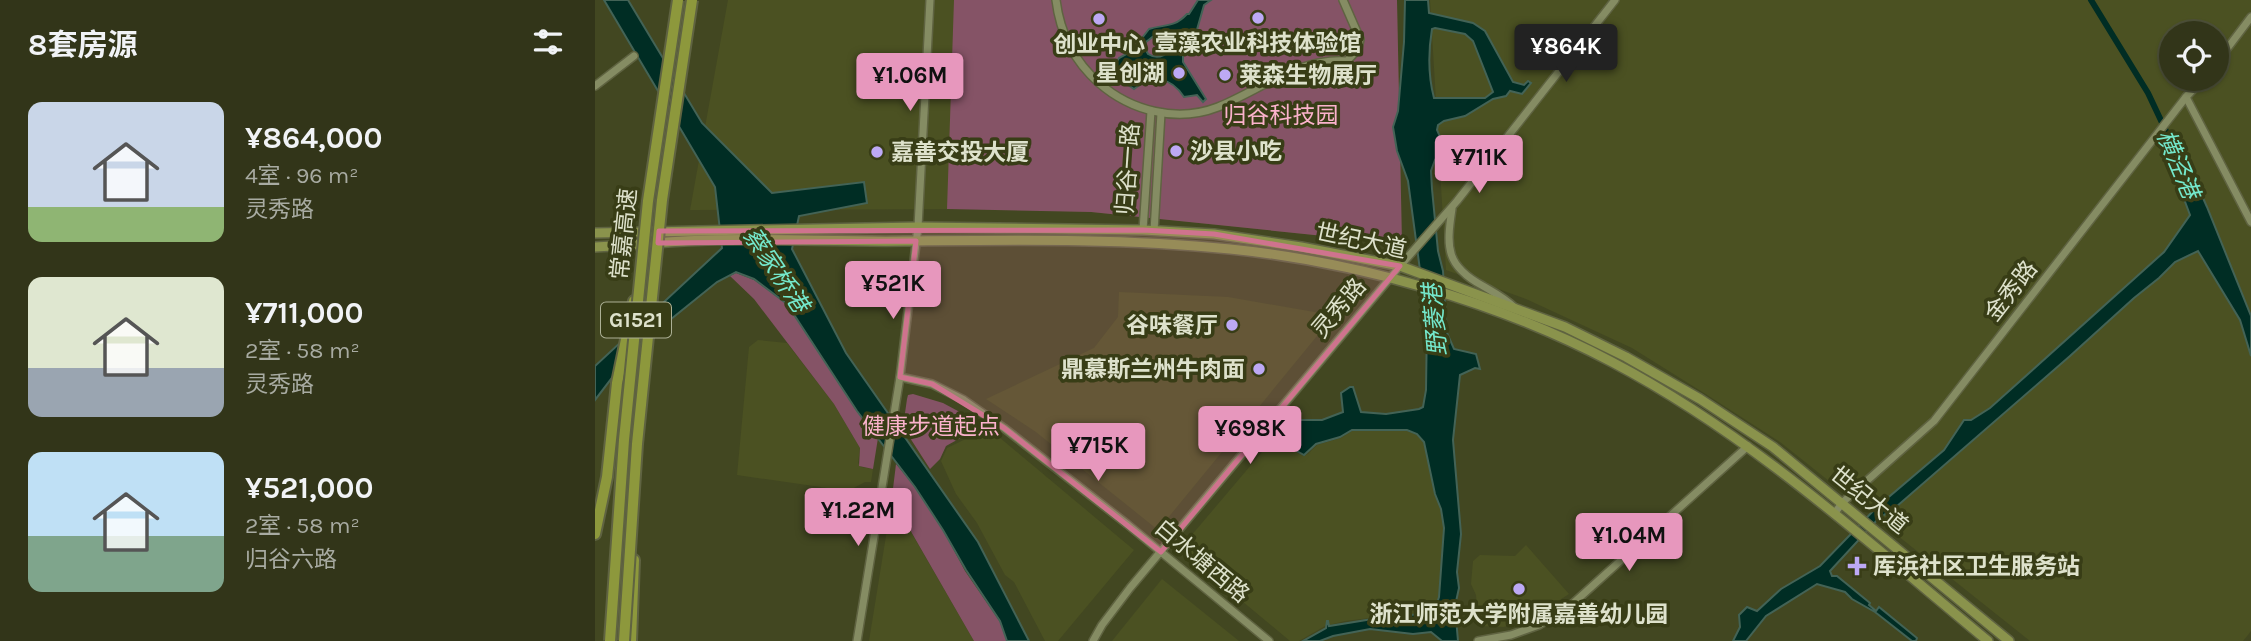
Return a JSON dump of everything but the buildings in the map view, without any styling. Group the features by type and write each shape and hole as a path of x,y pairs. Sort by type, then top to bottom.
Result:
{"highway":[{"name":"常嘉高速","path":"610,641 624,440 648,201 678,0"},
{"name":"常嘉高速","path":"624,641 637,444 662,200 692,0"},
{"path":"595,534 607,477 617,383 642,264"},
{"path":"631,641 633,510"}],"main road":[{"name":"世纪大道","path":"595,247 709,235 815,228 1143,230 1214,234 1400,266 1611,362 1667,393 1748,446 1988,641"},
{"name":"世纪大道","path":"595,233 811,240 1098,241 1230,249 1456,291 1515,308 1565,327 1626,357 1700,399 1773,447 2009,641"}],"street":[{"path":"857,641 900,377 918,227 930,0"},
{"path":"1056,0 1058,19 1069,47 1086,72 1109,92 1136,106 1161,113 1192,113 1217,107 1282,75 1331,60 1347,61 1358,49 1360,39 1343,0"},
{"name":"灵秀路","path":"1093,641 1130,588 1452,207 1615,0"},
{"path":"2229,46 2251,18"},
{"path":"595,86 634,56"},
{"name":"金秀路","path":"1834,514 1843,502 1934,421 2192,91"},
{"path":"2186,97 2251,222"},
{"name":"归谷一路","path":"1143,230 1151,111"},
{"name":"归谷一路","path":"1154,231 1161,113"},
{"path":"1452,207 1448,233 1450,253 1457,269 1505,298 1515,308"},
{"name":"白水塘西路","path":"900,377 932,384 964,400 1004,428 1269,641"},
{"path":"1478,641 1511,635 1539,625 1569,607 1748,446"}],"highlighted area":[{"path":"1143,230 1214,234 1400,266 1161,552 1004,428 932,384 900,377 916,241 658,243 659,231"}],"shaded area":[{"name":"归谷科技园","path":"728,0 1397,0 1402,244 1091,212 986,209 690,210"},
{"path":"1430,0 2251,0 2251,631 2243,641 2030,641 1780,442 1632,348 1526,299 1446,270"},
{"path":"1119,292 1228,297 1320,313 1326,325 1158,530 1036,432 986,399 1094,348 1118,317"},
{"path":"758,340 787,343 834,404 860,448 858,463 861,467 873,469 871,482 865,482 848,491 737,475 749,347"},
{"path":"1352,431 1407,431 1417,435 1423,442 1444,528 1439,599 1433,612 1404,618 1385,616 1345,621 1325,626 1299,641 1290,641 1189,557 1185,543 1273,439 1303,456 1317,445 1341,438"},
{"path":"986,432 999,437 1134,550 1058,641 1045,641 1014,582 1005,575 977,523 956,494 941,461 947,448"},
{"path":"894,501 974,641 869,641 891,505"},
{"name":"浙江师范大学附属嘉善幼儿园","path":"1526,545 1569,594 1535,616 1504,627 1481,626 1478,623 1476,595 1471,584 1473,561 1480,555 1515,556"},
{"path":"1162,579 1239,641 1112,641"}],"green space":[{"name":"归谷科技园","path":"954,0 1397,0 1402,244 1091,212 947,209"},
{"path":"736,273 754,280 787,304 878,438 873,469 859,466 860,448 834,404 754,299 730,276"},
{"name":"健康步道起点","path":"908,395 943,403 984,425 946,446 940,459 930,469 903,427"},
{"path":"896,464 915,487 943,530 965,571 1000,622 1007,641 974,641 894,502 891,505"}],"water":[{"name":"蔡家桥港","path":"604,0 628,0 702,123 772,193 864,182 867,203 799,216 792,249 846,353 978,542 1029,641 1007,641 1000,621 915,487 857,411 787,304 754,279 736,272 717,282 634,349 595,400 595,366 722,248 715,187"},
{"name":"星创湖","path":"1198,0 1211,0 1204,5 1196,33 1183,55 1183,62 1206,99 1203,102 1197,95 1184,97 1173,85 1161,80 1148,81 1134,89 1121,80 1116,63 1119,58 1132,51 1149,29 1173,24 1189,14","holes":["1155,35 1171,36 1174,42 1167,53 1156,57 1148,54 1146,42"]},
{"name":"野菱港","path":"1405,0 1428,0 1429,13 1473,23 1485,31 1513,82 1524,85 1528,81 1531,83 1522,94 1510,91 1506,96 1493,99 1465,116 1438,125 1437,130 1444,146 1431,171 1438,251 1443,271 1447,333 1454,349 1476,354 1480,369 1475,368 1460,375 1453,440 1461,534 1457,572 1459,588 1455,606 1458,641 1442,641 1431,632 1413,634 1370,629 1320,641 1303,641 1326,628 1327,621 1329,626 1434,612 1439,597 1444,528 1424,442 1417,434 1407,430 1352,430 1340,437 1316,444 1304,455 1277,440 1296,420 1322,420 1343,412 1341,393 1350,387 1353,387 1361,412 1386,414 1423,407 1426,390 1427,322 1408,181 1397,151 1393,127 1398,111","holes":["1432,29 1465,34 1473,41 1493,92 1485,98 1434,98 1429,64"]},
{"path":"2175,135 2251,316 2251,356 2240,320 2198,251 2175,262 1896,507 1878,519 1830,571 1832,576 1837,576 1876,611 1879,607 1917,638 1916,641 1912,641 1845,592 1817,584 1766,616 1746,641 1733,641 1740,627 1739,615 1747,607 1757,611 1781,589 1820,566 1877,507 1944,450 1964,420 1971,420 1990,408 2164,252 2190,215 2165,148"}],"waterway":[{"name":"横泾港","path":"2091,0 2148,93 2174,148"}],"place":[{"name":"壹藻农业科技体验馆","path":"1258,18"},
{"name":"创业中心","path":"1099,19"},
{"name":"星创湖","path":"1179,73"},
{"name":"莱森生物展厅","path":"1225,75"},
{"name":"沙县小吃","path":"1176,151"},
{"name":"嘉善交投大厦","path":"877,152"},
{"name":"谷味餐厅","path":"1232,325"},
{"name":"鼎慕斯兰州牛肉面","path":"1259,369"},
{"name":"厍浜社区卫生服务站","path":"1857,566"},
{"name":"浙江师范大学附属嘉善幼儿园","path":"1519,589"}]}
